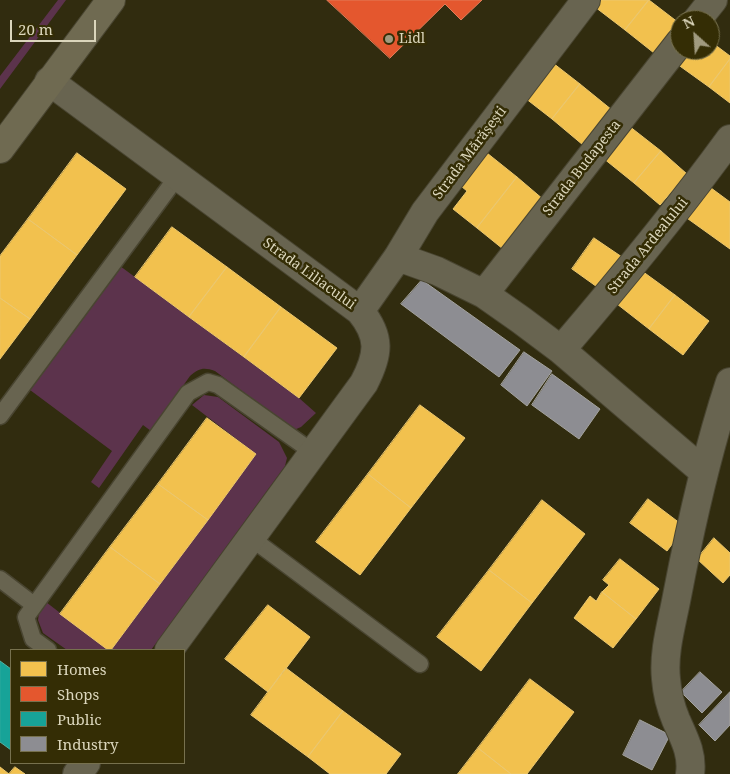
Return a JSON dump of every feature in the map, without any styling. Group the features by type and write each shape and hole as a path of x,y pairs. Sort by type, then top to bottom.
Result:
{"main road":[{"path":"0,148 111,0"}],"street":[{"name":"Strada Mărășești","path":"365,318 398,256 425,212 586,0"},
{"path":"705,10 713,0"},
{"name":"Strada Budapesta","path":"484,294 670,55"},
{"name":"Strada Liliacului","path":"49,81 365,318"},
{"name":"Strada Ardealului","path":"561,350 634,265 687,198 730,139"},
{"path":"398,256 437,271 484,294 521,320 561,350 703,471"},
{"path":"170,649 364,383 373,366 376,342 365,318"},
{"path":"690,774 692,764 686,741 675,718 666,679 668,642 703,471 730,382"},
{"path":"77,774 85,764"}],"lane":[{"path":"0,416 177,177"},
{"path":"47,649 33,639 26,617 188,393 208,382 218,385 314,452"},
{"path":"251,538 420,664"},
{"path":"0,579 34,605"}],"shaded area":[{"path":"58,0 66,0 0,89 0,76"},
{"path":"120,266 299,398 316,413 301,427 294,430 215,371 208,369 199,370 190,376 151,431 143,425 99,488 91,482 112,451 30,390"},
{"path":"204,395 218,397 279,442 287,458 285,466 152,649 112,649 256,454 192,405"},
{"path":"46,602 107,649 66,649 43,633 38,620 39,613"}],"building: Homes":[{"path":"600,0 649,0 625,30 595,7"},
{"path":"649,0 670,16 670,34 654,53 625,30"},
{"path":"720,48 730,56 730,59 709,87 677,64 680,60 720,60"},
{"path":"730,59 730,103 709,87"},
{"path":"553,63 580,84 552,119 525,98"},
{"path":"580,84 612,110 583,145 552,119"},
{"path":"629,126 661,151 634,183 603,158"},
{"path":"482,149 517,177 477,228 453,209 467,191 456,182"},
{"path":"661,151 687,174 660,205 634,183"},
{"path":"77,153 126,189 77,255 28,219"},
{"path":"517,177 544,200 503,249 477,228"},
{"path":"707,185 730,202 730,249 684,216"},
{"path":"28,219 77,255 30,319 0,298 0,256"},
{"path":"172,227 227,267 189,317 135,277"},
{"path":"594,238 622,257 600,289 572,269"},
{"path":"227,267 281,307 244,357 189,317"},
{"path":"642,271 675,295 649,329 617,304"},
{"path":"675,295 709,321 683,355 649,329"},
{"path":"0,298 30,319 0,359"},
{"path":"281,307 337,348 299,398 244,357"},
{"path":"420,405 465,438 411,508 368,474"},
{"path":"207,418 256,454 208,520 158,484"},
{"path":"368,474 411,508 360,575 316,542"},
{"path":"158,484 208,520 160,584 110,547"},
{"path":"648,499 685,527 667,551 630,523"},
{"path":"542,500 585,534 532,603 489,570"},
{"path":"714,538 730,553 730,575 723,583 697,559"},
{"path":"110,547 160,584 112,649 107,649 60,614"},
{"path":"620,559 659,589 636,619 602,592 609,585 603,580"},
{"path":"489,570 532,603 481,671 437,637"},
{"path":"602,592 636,619 613,648 574,618 590,596 596,601"},
{"path":"268,605 310,637 268,692 225,659"},
{"path":"286,668 343,711 308,757 251,715"},
{"path":"530,679 574,712 527,774 511,774 478,748"},
{"path":"343,711 401,754 386,774 330,774 308,757"},
{"path":"478,748 511,774 458,774"},
{"path":"0,767 9,774 0,774"},
{"path":"15,767 25,774 9,774"}],"building: Shops":[{"name":"Lidl","path":"327,0 482,0 461,20 445,4 390,58"}],"building: Public":[{"path":"0,661 10,668 10,749 0,742"}],"building: Industry":[{"path":"422,280 520,350 499,377 401,304"},
{"path":"524,352 552,371 527,406 501,385"},
{"path":"552,374 600,409 579,439 532,405"},
{"path":"700,672 722,692 702,713 681,692"},
{"path":"730,692 730,725 715,741 699,725"},
{"path":"640,720 670,735 652,770 623,755"}],"place":[{"name":"Lidl","path":"389,39"}]}
